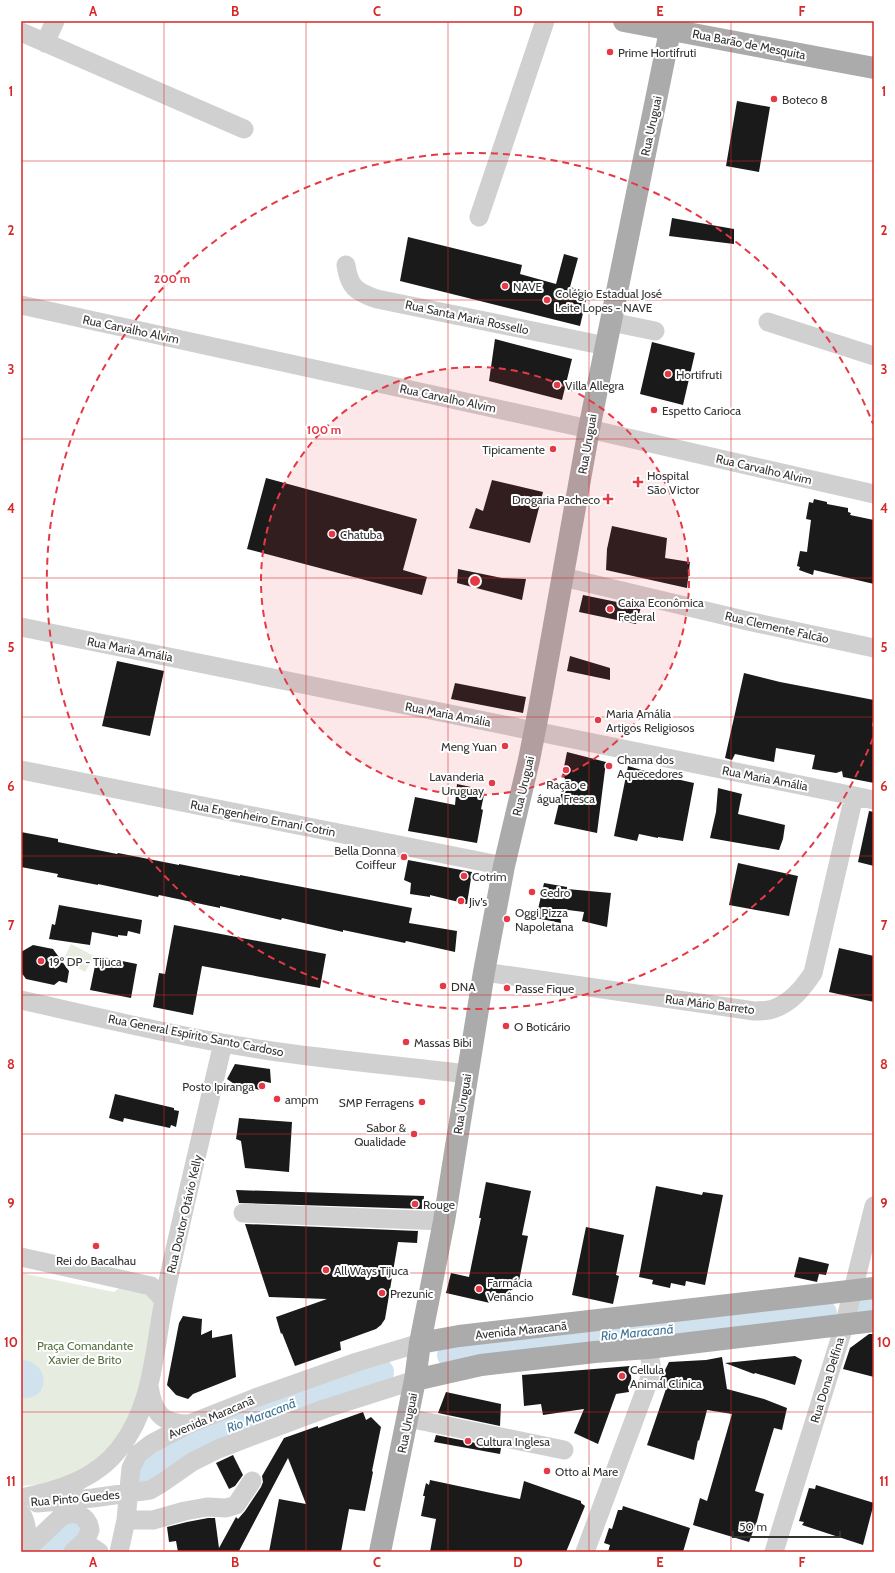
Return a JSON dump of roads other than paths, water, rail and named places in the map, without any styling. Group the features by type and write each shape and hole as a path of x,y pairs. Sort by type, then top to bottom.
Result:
{"main road":[{"name":"Rua Barão de Mesquita","path":"624,21 672,25 874,68"},
{"name":"Rua Uruguai","path":"380,1552 408,1418 420,1343 444,1221 484,972 504,866 534,732 589,429 672,25"},
{"name":"Avenida Maracanã","path":"420,1343 459,1336 776,1300 859,1293"},
{"path":"415,1380 481,1365 595,1352 648,1348 844,1323 874,1321"}],"street":[{"path":"45,42 55,21"},
{"path":"479,217 545,21"},
{"path":"21,32 244,128"},
{"name":"Rua Santa Maria Rossello","path":"346,265 348,280 364,295 377,299 606,346"},
{"name":"Rua Carvalho Alvim","path":"21,305 589,429 874,494"},
{"path":"611,322 655,331"},
{"path":"768,322 874,356"},
{"name":"Rua Clemente Falcão","path":"563,576 745,621 874,648"},
{"name":"Rua Maria Amália","path":"21,627 874,800"},
{"name":"Rua Engenheiro Ernani Cotrin","path":"21,770 504,866"},
{"name":"Rua Mário Barreto","path":"484,972 754,1011 773,1009 790,1000 804,986 813,973 854,796"},
{"name":"Rua General Espírito Santo Cardoso","path":"21,1000 223,1043 265,1050 467,1074"},
{"name":"Rua Doutor Otávio Kelly","path":"149,1386 164,1300 223,1043"},
{"name":"Rua Dona Delfina","path":"774,1552 844,1323 859,1293 858,1265 874,1206"},
{"path":"243,1213 444,1221"},
{"path":"21,1257 151,1286 164,1300"},
{"name":"Avenida Maracanã","path":"130,1493 131,1468 138,1454 151,1444 189,1424 261,1395 357,1362 420,1343"},
{"path":"585,1552 649,1380 651,1364 648,1348"},
{"path":"119,1552 130,1493 150,1490 192,1462 218,1449 324,1409 415,1380"},
{"path":"149,1386 152,1402 161,1416 171,1422 189,1424"},
{"path":"21,1498 66,1486 101,1468 114,1455 128,1436 138,1416 149,1386"},
{"path":"408,1418 564,1450"},
{"path":"126,1520 153,1520 185,1511 208,1507 226,1508 236,1504 252,1481"},
{"name":"Rua Pinto Guedes","path":"21,1502 53,1503 130,1493"},
{"path":"21,1513 25,1522 27,1533 25,1543 21,1550"},
{"path":"24,1552 61,1518 70,1513 82,1516 90,1526 88,1538 76,1549"},
{"path":"76,1549 93,1548 99,1552"}],"water":[{"path":"24,1360 33,1363 40,1369 43,1375 44,1382 41,1389 37,1394 30,1398 21,1398 21,1361"}],"waterway":[{"name":"Rio Maracanã","path":"861,1308 874,1306"},
{"name":"Rio Maracanã","path":"450,1355 505,1346 824,1313"},
{"name":"Rio Maracanã","path":"147,1471 175,1452 205,1437 340,1384 381,1372"},
{"name":"Rio Maracanã","path":"47,1552 77,1526"}],"place":[{"name":"Prime Hortifruti","path":"610,52"},
{"name":"Boteco 8","path":"774,99"},
{"name":"NAVE","path":"505,286"},
{"name":"Colégio Estadual José Leite Lopes - NAVE","path":"547,300"},
{"name":"Hortifruti","path":"668,374"},
{"name":"Villa Allegra","path":"557,385"},
{"name":"Espetto Carioca","path":"654,410"},
{"name":"Tipicamente","path":"553,449"},
{"name":"Hospital São Victor","path":"638,482"},
{"name":"Drogaria Pacheco","path":"608,499"},
{"name":"Chatuba","path":"332,534"},
{"name":"Caixa Econômica Federal","path":"610,609"},
{"name":"Maria Amália Artigos Religiosos","path":"598,720"},
{"name":"Meng Yuan","path":"505,746"},
{"name":"Chama dos Aquecedores","path":"609,766"},
{"name":"Ração e água Fresca","path":"566,770"},
{"name":"Lavanderia Uruguay","path":"492,783"},
{"name":"Bella Donna Coiffeur","path":"404,857"},
{"name":"Cotrim","path":"464,876"},
{"name":"Cedro","path":"532,892"},
{"name":"Jiv's","path":"461,901"},
{"name":"Oggi Pizza Napoletana","path":"507,919"},
{"name":"19º DP - Tijuca","path":"41,961"},
{"name":"DNA","path":"443,986"},
{"name":"Passe Fique","path":"507,988"},
{"name":"O Boticário","path":"506,1026"},
{"name":"Massas Bibi","path":"406,1042"},
{"name":"Posto Ipiranga","path":"262,1086"},
{"name":"ampm","path":"277,1099"},
{"name":"SMP Ferragens","path":"422,1102"},
{"name":"Sabor & Qualidade","path":"414,1134"},
{"name":"Rouge","path":"415,1204"},
{"name":"Rei do Bacalhau","path":"96,1246"},
{"name":"All Ways Tijuca","path":"326,1270"},
{"name":"Farmácia Venâncio","path":"479,1289"},
{"name":"Prezunic","path":"382,1293"},
{"name":"Cellula Animal Clínica","path":"622,1376"},
{"name":"Cultura Inglesa","path":"468,1441"},
{"name":"Otto al Mare","path":"547,1471"}],"park label":[{"name":"Praça Comandante Xavier de Brito","path":"85,1352"}]}
